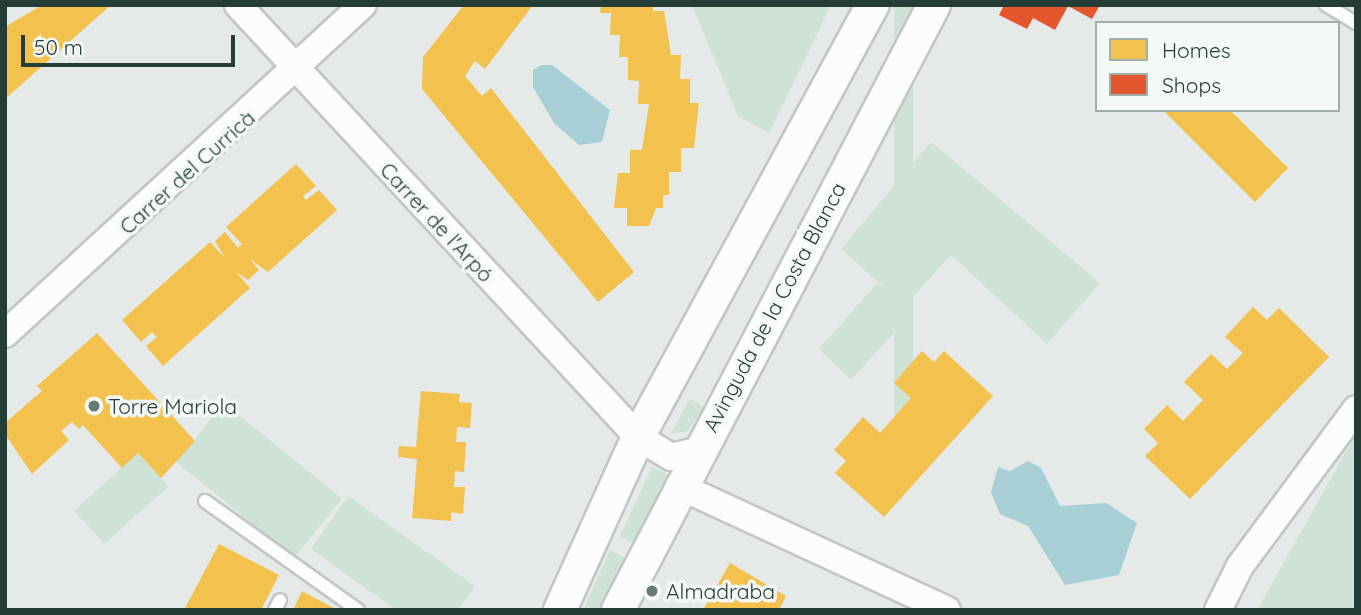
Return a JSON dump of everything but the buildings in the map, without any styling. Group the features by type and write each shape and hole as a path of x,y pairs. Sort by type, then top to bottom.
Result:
{"street":[{"name":"Carrer de l'Arpó","path":"239,5 297,72 638,437 671,457 698,451"},
{"name":"Carrer del Curricà","path":"5,334 297,72 363,5"},
{"path":"560,610 638,437 873,5"},
{"name":"Avinguda de la Costa Blanca","path":"618,610 679,486 934,5"},
{"path":"1218,610 1240,566 1356,409"},
{"path":"679,486 947,610"}],"lane":[{"path":"1326,5 1356,23"},
{"path":"205,501 358,610"}],"green space":[{"path":"692,5 831,5 769,133 738,116"},
{"path":"894,5 913,5 913,429 894,429"},
{"path":"931,142 1100,283 1047,344 951,255 905,305 913,312 851,380 819,349 877,283 885,288 841,249"},
{"path":"690,399 704,407 688,431 670,434"},
{"path":"224,403 342,499 294,558 176,462"},
{"path":"1356,434 1356,610 1257,610"},
{"path":"138,453 168,486 104,544 74,511"},
{"path":"652,467 667,474 635,544 619,537"},
{"path":"348,496 475,586 458,610 396,610 311,549"},
{"path":"610,550 626,558 602,610 583,610"}],"water":[{"path":"541,65 552,65 610,110 602,142 579,145 554,123 533,87 533,70"},
{"path":"1028,461 1041,468 1060,506 1106,503 1137,523 1119,575 1065,585 1028,526 1000,514 991,492 998,467 1010,471"}],"place":[{"name":"Torre Mariola","path":"94,406"},
{"name":"Almadraba","path":"652,591"}]}
